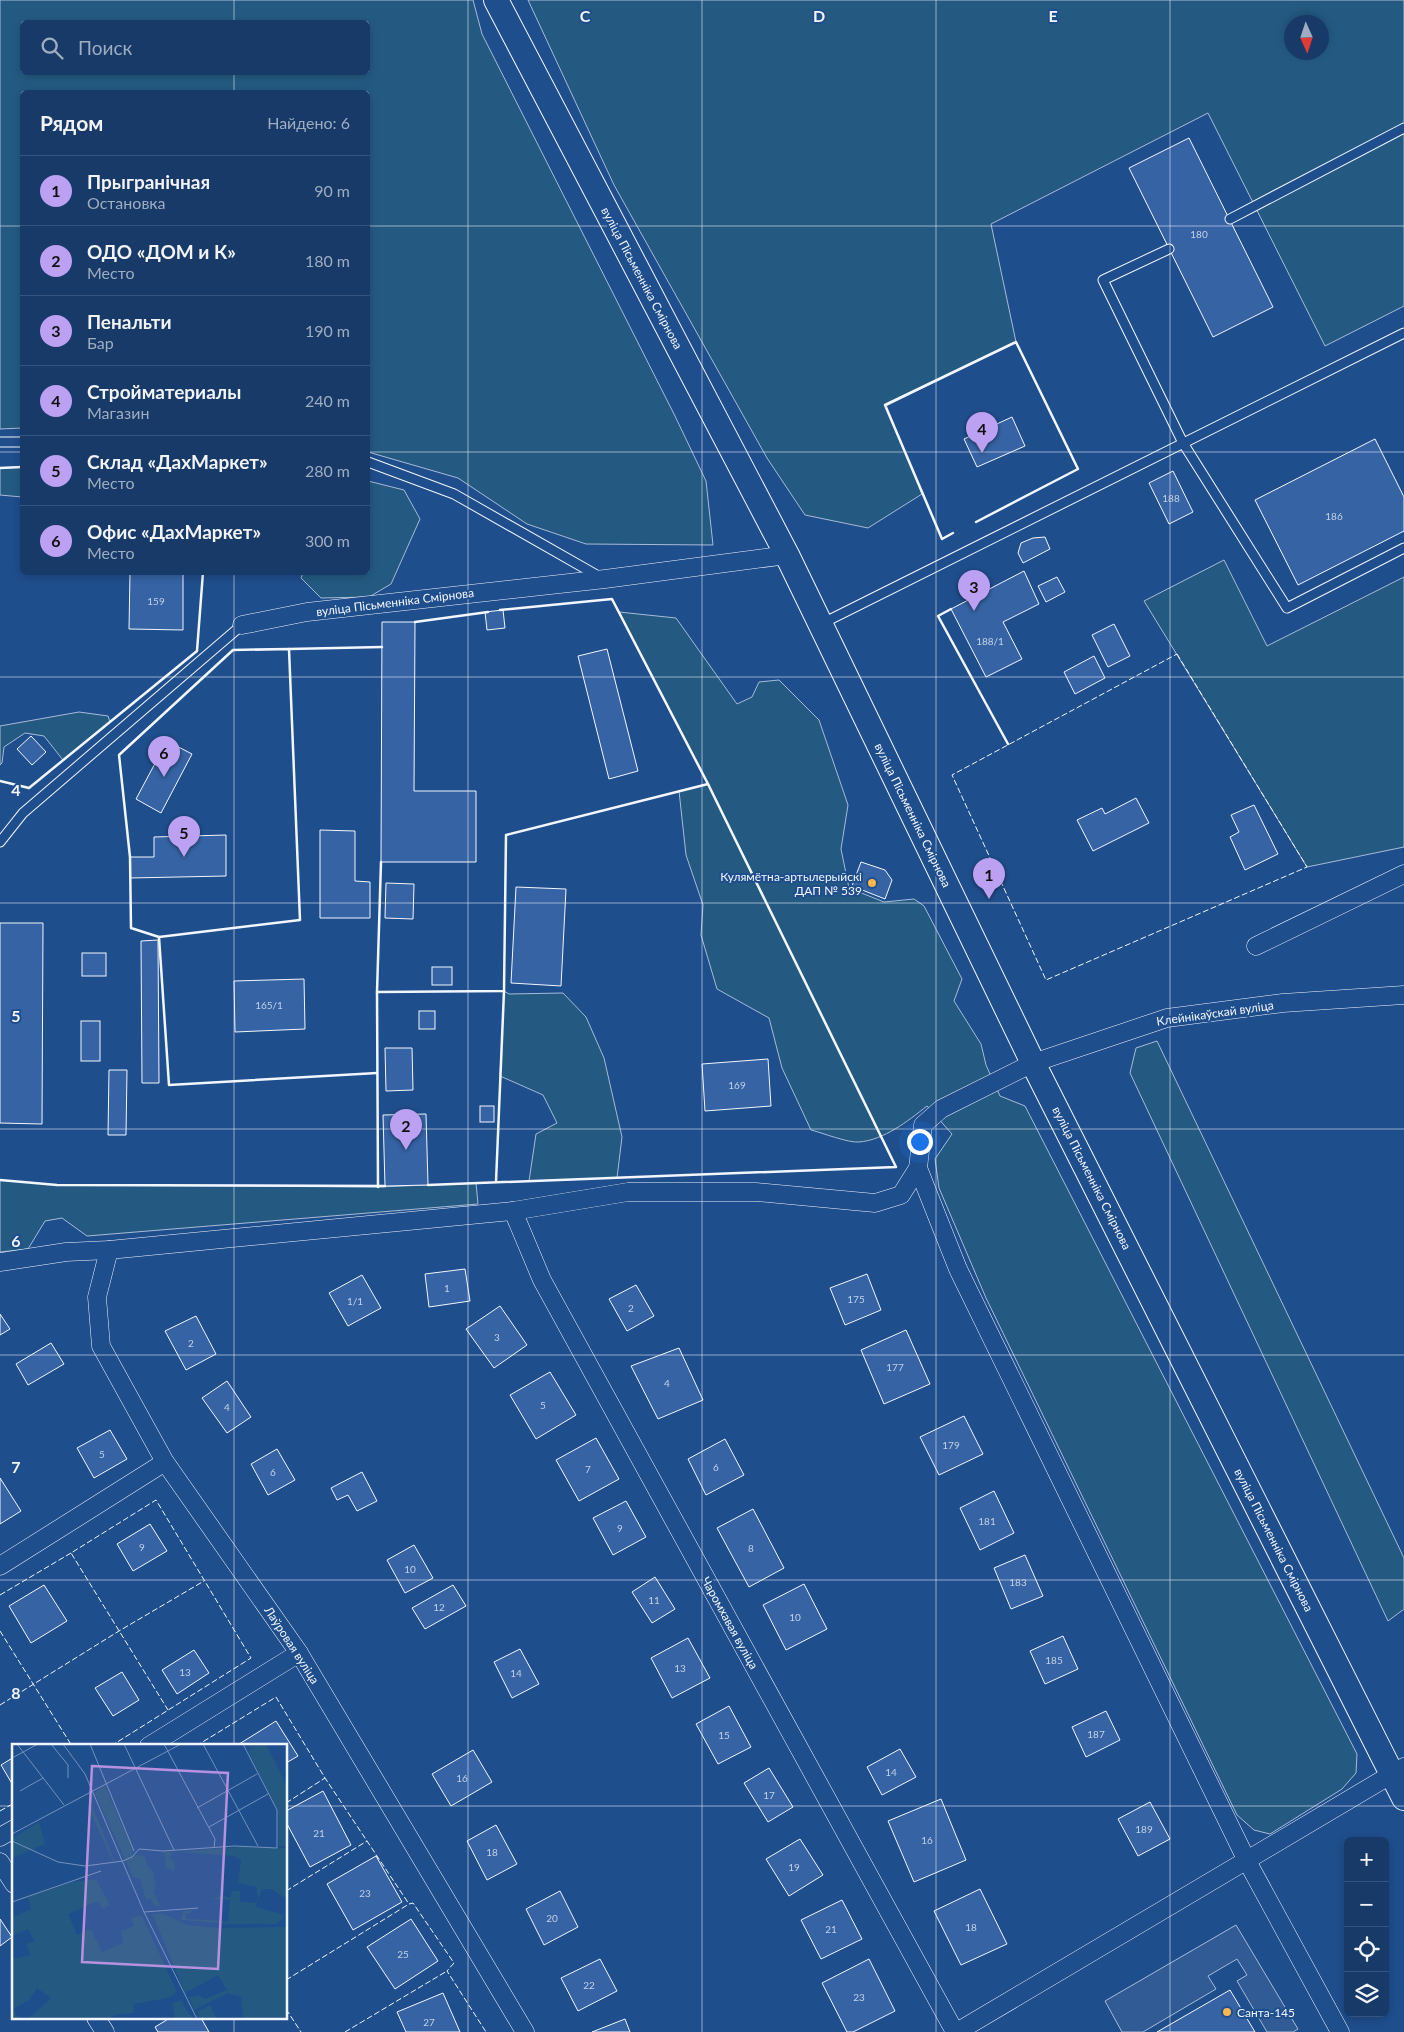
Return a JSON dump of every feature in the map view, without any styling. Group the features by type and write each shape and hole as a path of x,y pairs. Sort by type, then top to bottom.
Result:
{"main road":[{"name":"вуліца Пісьменніка Смірнова","path":"496,0 787,555 1034,1063 1398,1771 1404,1798"}],"street":[{"name":"вуліца Пісьменніка Смірнова","path":"242,625 317,611 605,580 787,555"},
{"path":"1256,946 1404,874"},
{"name":"Клейнікаўскай вуліца","path":"918,1168 923,1125 940,1109 1034,1063 1129,1029 1167,1018 1283,1003 1404,995"},
{"path":"0,1262 66,1252 108,1250 514,1211 628,1192 756,1192 876,1203 901,1195 918,1168"},
{"path":"918,1168 958,1269 1248,1861 1340,2032"},
{"name":"Чаромхавая вуліца","path":"514,1211 542,1280 956,2032"},
{"name":"Лаўровая вуліца","path":"108,1250 97,1297 101,1346 165,1462 300,1653 525,2032"},
{"path":"0,1566 165,1462"},
{"path":"152,1744 300,1653"},
{"path":"956,2032 1398,1771"},
{"path":"0,1837 12,1830"},
{"path":"0,1862 12,1881"},
{"path":"97,2020 104,2032"}],"lane":[{"path":"1230,219 1404,128"},
{"path":"1169,249 1103,280 1184,443 1287,608 1404,548"},
{"path":"821,624 1404,333"},
{"path":"0,442 20,442"},
{"path":"370,463 454,494 605,580"},
{"path":"0,842 23,813 242,625"}],"shaded area":[{"path":"0,0 473,0 482,34 706,481 713,545 586,544 527,524 458,478 370,453 370,90 20,90 20,428 0,429"},
{"path":"528,0 1404,0 1404,306 1325,346 1208,113 991,224 1016,342 886,406 922,494 868,528 805,515 767,458 614,185"},
{"path":"20,467 20,497 0,495 0,468"},
{"path":"370,482 404,490 420,519 391,584 369,597 321,598 301,578 302,575 370,575"},
{"path":"1224,560 1267,646 1404,577 1404,847 1307,867 1144,601"},
{"path":"619,612 676,618 737,704 752,697 759,682 779,680 819,720 848,805 841,849 849,888 884,902 914,899 924,906 962,979 954,1001 981,1044 986,1065 1000,1096 1025,1106 1357,1754 1356,1773 1342,1789 1270,1834 1254,1830 1237,1815 986,1298 939,1188 935,1159 952,1134 927,1106 886,1134 878,1138 859,1142 811,1130 782,1068 769,1018 717,989 701,935 703,905 686,855 679,791 708,784"},
{"path":"79,712 108,716 110,722 63,760 44,736 25,733 4,747 2,763 0,765 0,726"},
{"path":"504,991 509,994 563,993 586,1017 604,1058 622,1137 617,1178 529,1181 536,1134 557,1123 543,1095 500,1076"},
{"path":"1157,1041 1404,1558 1404,1609 1388,1621 1130,1073 1136,1048"},
{"path":"0,1180 57,1185 378,1187 476,1183 478,1204 87,1236 62,1218 45,1221 28,1249 0,1252"},
{"path":"1236,1925 1298,2029 1293,2032 1267,2032 1237,1981 1247,1975 1237,1959 1208,1976 1216,1989 1143,2032 1122,2032 1105,2001"}],"building":[{"path":"1189,138 1273,307 1213,337 1129,168"},
{"path":"1012,417 1025,446 977,467 964,439"},
{"path":"1375,439 1404,497 1404,531 1298,585 1255,500"},
{"path":"1173,471 1193,512 1169,524 1149,483"},
{"path":"1045,537 1050,549 1023,563 1018,553 1021,543 1033,538"},
{"path":"1024,571 1039,604 1003,622 1022,659 986,677 951,609"},
{"path":"130,575 183,575 183,630 129,629"},
{"path":"1057,577 1065,592 1046,602 1038,586"},
{"path":"503,610 505,628 487,630 485,612"},
{"path":"382,622 415,622 414,791 476,791 476,862 381,862"},
{"path":"1114,624 1130,656 1108,667 1092,635"},
{"path":"607,649 638,771 609,779 578,656"},
{"path":"1094,656 1105,678 1075,694 1064,672"},
{"path":"31,736 46,752 32,765 17,749"},
{"path":"167,741 192,754 161,813 136,799"},
{"path":"1136,798 1149,823 1093,851 1077,820 1102,808 1105,814"},
{"path":"1254,805 1278,854 1245,870 1230,837 1239,832 1231,815"},
{"path":"320,830 355,831 355,881 370,882 370,918 320,918"},
{"path":"226,835 226,876 130,878 130,857 154,857 154,837"},
{"name":"Кулямётна-артылерыйскі ДАП № 539","path":"861,862 885,870 892,880 885,899 852,886"},
{"path":"386,883 414,884 413,919 385,918"},
{"path":"516,887 566,889 561,986 511,983"},
{"path":"0,923 43,923 42,1124 0,1123"},
{"path":"158,940 159,1083 142,1083 141,941"},
{"path":"82,953 106,953 106,976 82,976"},
{"path":"432,967 452,967 452,985 432,985"},
{"path":"304,979 305,1029 235,1032 234,981"},
{"path":"419,1011 435,1011 435,1029 419,1029"},
{"path":"81,1021 100,1021 100,1061 81,1061"},
{"path":"385,1048 412,1048 413,1090 386,1091"},
{"path":"768,1059 771,1106 705,1111 702,1064"},
{"path":"109,1070 127,1070 126,1135 108,1135"},
{"path":"480,1106 494,1106 494,1122 480,1122"},
{"path":"426,1114 428,1185 385,1186 383,1115"},
{"path":"465,1269 470,1301 429,1307 425,1274"},
{"path":"867,1274 881,1310 845,1325 830,1288"},
{"path":"362,1275 381,1308 348,1326 329,1293"},
{"path":"636,1285 654,1316 627,1331 609,1299"},
{"path":"500,1306 527,1345 494,1368 466,1329"},
{"path":"0,1314 10,1329 0,1335"},
{"path":"196,1316 216,1354 186,1370 165,1331"},
{"path":"906,1330 930,1384 884,1404 861,1350"},
{"path":"51,1343 64,1364 28,1385 16,1364"},
{"path":"679,1348 703,1400 658,1419 631,1366"},
{"path":"550,1372 576,1415 536,1439 510,1395"},
{"path":"227,1381 251,1417 227,1433 202,1398"},
{"path":"964,1416 983,1454 939,1475 920,1437"},
{"path":"110,1430 127,1459 94,1478 77,1448"},
{"path":"596,1438 619,1479 579,1501 556,1460"},
{"path":"725,1439 744,1475 706,1495 688,1459"},
{"path":"277,1449 295,1480 268,1495 251,1464"},
{"path":"362,1472 377,1501 357,1511 348,1495 337,1500 331,1488"},
{"path":"0,1478 21,1511 0,1524"},
{"path":"994,1491 1014,1533 980,1550 960,1508"},
{"path":"626,1501 646,1537 613,1555 593,1518"},
{"path":"753,1509 784,1568 749,1587 717,1528"},
{"path":"150,1524 167,1551 133,1571 117,1544"},
{"path":"414,1545 433,1578 405,1593 387,1560"},
{"path":"1025,1555 1043,1596 1011,1609 994,1568"},
{"path":"655,1577 675,1609 652,1623 632,1592"},
{"path":"804,1584 827,1629 786,1650 763,1605"},
{"path":"44,1585 67,1621 31,1643 9,1606"},
{"path":"453,1585 466,1606 425,1629 412,1608"},
{"path":"1063,1636 1078,1669 1045,1684 1030,1651"},
{"path":"688,1638 710,1678 672,1698 651,1658"},
{"path":"520,1649 539,1684 512,1698 494,1662"},
{"path":"194,1650 209,1673 177,1694 162,1670"},
{"path":"122,1672 139,1700 113,1716 95,1688"},
{"path":"729,1706 751,1747 718,1764 696,1724"},
{"path":"1106,1711 1120,1740 1086,1757 1072,1727"},
{"path":"276,1721 298,1756 288,1762 288,1744 239,1744"},
{"path":"900,1749 916,1777 882,1795 867,1767"},
{"path":"473,1750 492,1782 451,1806 432,1774"},
{"path":"12,1758 12,1784 1,1765"},
{"path":"769,1768 793,1807 768,1822 744,1783"},
{"path":"323,1791 351,1845 310,1867 288,1826 288,1810"},
{"path":"941,1799 966,1860 914,1882 888,1821"},
{"path":"1150,1802 1170,1839 1138,1856 1118,1819"},
{"path":"496,1825 517,1864 487,1880 467,1841"},
{"path":"800,1839 823,1875 789,1896 766,1859"},
{"path":"376,1856 402,1902 353,1930 327,1884"},
{"path":"980,1889 1007,1944 961,1965 934,1911"},
{"path":"560,1891 578,1927 544,1945 526,1909"},
{"path":"842,1900 862,1939 821,1959 801,1920"},
{"path":"0,1919 12,1937 0,1946"},
{"path":"411,1919 438,1961 395,1989 367,1947"},
{"path":"600,1959 617,1991 578,2011 561,1978"},
{"path":"869,1959 895,2011 853,2032 847,2032 822,1983"},
{"path":"1230,1990 1255,2032 1157,2032"},
{"path":"443,1993 460,2032 406,2032 397,2012"},
{"path":"625,2019 630,2032 592,2032"},
{"path":"167,2020 202,2020 209,2032 158,2032 155,2027"}],"fence":[{"path":"1177,654 1307,867 1046,980 952,775 1177,654"},
{"path":"114,1744 251,1658 156,1500 71,1553 168,1710"},
{"path":"0,1595 71,1553"},
{"path":"0,1705 204,1581"},
{"path":"0,1631 71,1744"},
{"path":"199,1744 276,1697 325,1778 409,1904 413,1903 454,1963 447,1971 486,2032"},
{"path":"288,1802 325,1778"},
{"path":"0,1811 12,1804"},
{"path":"288,1890 367,1841"},
{"path":"288,1979 409,1904"},
{"path":"345,2032 447,1971"},
{"path":"288,2012 301,2032"}],"wall":[{"path":"953,533 942,539 885,405 1016,342 1078,469 976,522"},
{"path":"0,468 20,467"},
{"path":"0,781 29,788 197,651 203,575"},
{"path":"381,862 377,992 504,991 506,835 708,784 612,599 500,610"},
{"path":"951,609 938,616 1008,744"},
{"path":"415,622 488,612"},
{"path":"289,649 382,647"},
{"path":"289,649 300,920 159,937 131,928 130,857 119,755 233,650 289,649"},
{"path":"428,1185 896,1167 708,784"},
{"path":"159,937 169,1085 377,1073"},
{"path":"496,1182 504,991"},
{"path":"377,992 378,1187"},
{"path":"0,1180 57,1185 385,1186"}],"place":[{"name":"Стройматериалы","path":"982,453"},
{"name":"Пенальти","path":"974,611"},
{"name":"Офис «ДахМаркет»","path":"164,777"},
{"name":"Склад «ДахМаркет»","path":"184,857"},
{"name":"Кулямётна-артылерыйскі ДАП № 539","path":"872,883"},
{"name":"Прыгранічная","path":"989,899"},
{"name":"ОДО «ДОМ и К»","path":"406,1150"},
{"name":"Санта-145","path":"1227,2012"}]}
